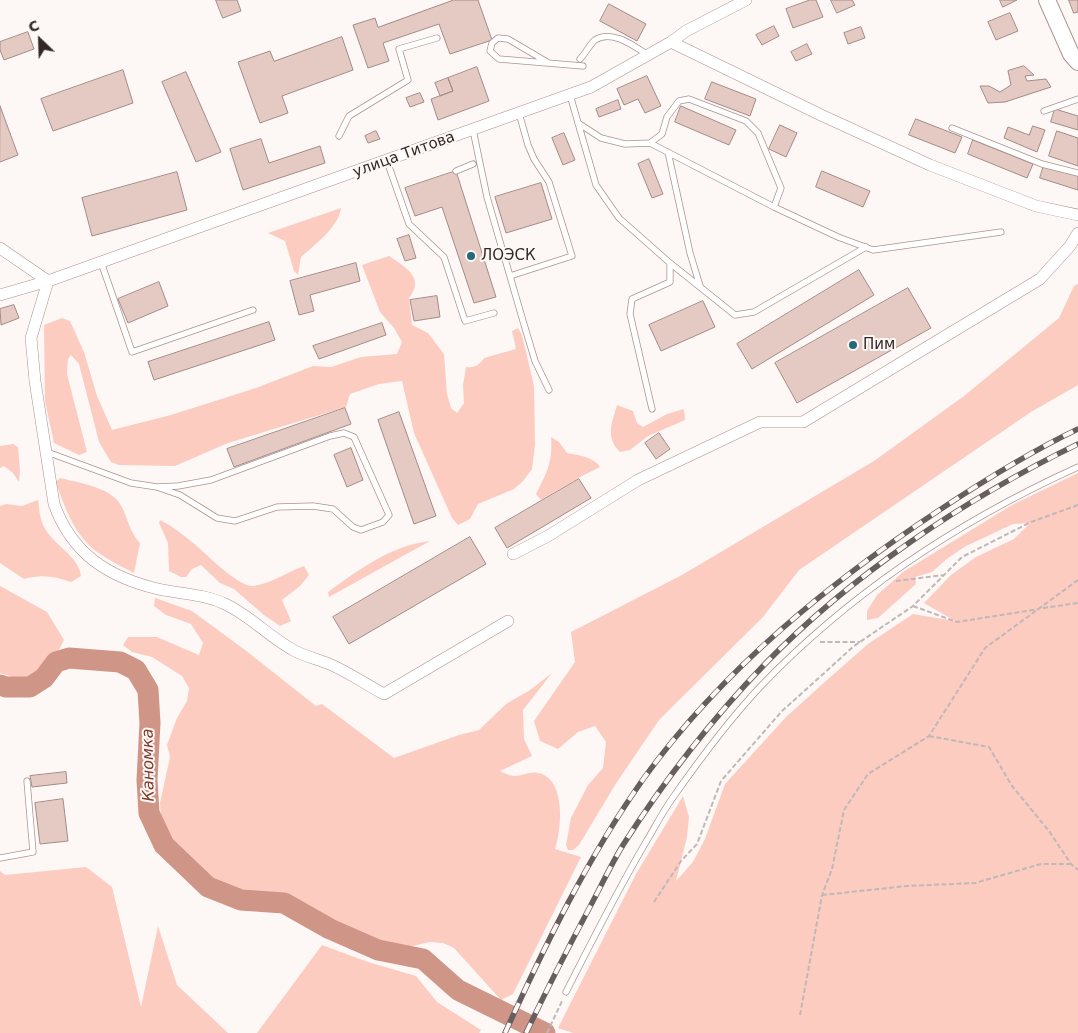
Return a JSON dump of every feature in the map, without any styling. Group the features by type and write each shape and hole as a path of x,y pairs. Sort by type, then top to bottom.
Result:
{"street":[{"name":"улица Титова","path":"0,295 48,281 591,87 746,0"},
{"path":"1047,0 1071,54 1078,62"},
{"path":"671,42 821,115 930,165 1036,206 1078,215"},
{"path":"513,554 548,536 638,480 760,422 803,422 1040,279 1070,246 1078,234"},
{"path":"0,248 48,281 31,338 35,381 47,452 49,478 54,504 61,522 76,545 88,557 126,580 158,589 205,596 223,603 240,611 295,651 329,664 384,694 508,621"}],"lane":[{"path":"580,59 596,40 607,37 622,38 648,55"},
{"path":"340,136 349,116 408,80 399,49 437,38"},
{"path":"547,62 508,39 498,38 492,43 490,51 499,59 583,66"},
{"path":"570,95 596,185 619,218 670,263 735,315 754,312 866,247"},
{"path":"650,143 662,134 667,117 679,101 689,99 746,122 758,133 781,188 774,207"},
{"path":"1044,111 1078,99"},
{"path":"510,276 572,256 549,182 534,159 519,113"},
{"path":"578,123 600,138 625,144 650,143 774,207 838,237 873,250 1001,232"},
{"path":"952,128 1042,164 1078,173"},
{"path":"473,130 487,197 510,276 535,361 549,390"},
{"path":"668,152 690,253 700,286"},
{"path":"387,161 409,224 444,257 465,321 494,312"},
{"path":"456,170 473,164"},
{"path":"101,262 132,352 253,310"},
{"path":"652,409 630,314 632,299 670,282 670,263"},
{"path":"47,452 131,483 157,487 180,495 217,518 235,521 277,507 312,506 333,509 353,526 362,530 383,522 389,515 354,437 344,433 330,436 211,480 178,486 157,487"},
{"path":"566,992 620,886 672,798 719,736 760,687 808,642 879,584 946,537 1040,484 1078,467"},
{"path":"0,858 33,852 27,781"}],"path":[{"path":"654,902 681,861 696,844 720,781 782,711 860,642 913,606 962,557 1031,522 1078,505"},
{"path":"879,584 944,576"},
{"path":"800,1015 822,895 832,870 844,810 868,774 929,736 984,648 1078,580"},
{"path":"913,606 957,622 1078,603"},
{"path":"808,642 860,642"},
{"path":"929,736 989,747 1012,786 1050,831 1071,864 1078,870"},
{"path":"822,895 906,886 975,883 1041,864 1071,864"},
{"path":"547,1033 566,992"}],"shaded area":[{"path":"341,208 336,222 331,229 301,257 298,275 294,271 285,241 268,233"},
{"path":"389,256 406,268 414,279 414,291 409,298 412,325 428,333 444,354 447,394 451,408 457,413 464,403 463,385 466,367 476,366 484,358 516,349 512,331 518,328 522,335 534,386 535,445 532,469 514,489 478,504 470,519 458,525 452,518 414,433 402,381 379,384 350,394 346,407 228,443 175,466 119,465 111,462 99,442 79,364 71,355 68,359 67,374 87,452 79,455 54,443 45,401 44,325 62,318 70,321 84,352 97,396 112,430 171,415 256,388 313,366 331,367 361,357 397,354 402,342 394,328 380,312 362,265"},
{"path":"1078,284 1078,385 1031,412 799,570 763,617 659,720 615,785 579,845 573,850 568,850 566,845 571,818 588,785 603,768 606,742 595,726 578,732 558,749 540,741 534,721 575,662 571,632 682,575 874,461 964,396 1059,318 1074,286"},
{"path":"617,405 633,411 637,423 643,427 667,414 684,409 685,420 648,436 630,450 620,452 612,441 611,435"},
{"path":"551,437 559,442 567,453 590,459 600,467 541,500 536,494 548,467 551,453"},
{"path":"13,444 18,447 19,482 13,473 4,466 0,468 0,446"},
{"path":"1078,473 1078,1033 573,1033 558,1028 636,874 683,796 689,817 687,837 676,881 693,862 705,839 725,784 786,717 868,644 913,614 955,621 924,603 951,575 976,557 1014,539 1030,523 1013,524 966,546 932,572 915,577 916,584 878,618 867,620 867,611 877,595 903,572 1012,505"},
{"path":"60,478 107,492 118,501 132,532 140,543 134,573 100,554 77,531 56,482"},
{"path":"38,500 44,527 76,562 79,569 81,576 71,582 48,576 24,579 0,563 0,506 6,504 22,506"},
{"path":"160,520 173,527 231,576 247,585 254,586 267,582 304,566 309,575 300,586 282,600 291,621 280,626 234,589 220,583 201,565 192,569 186,577 181,577 169,571 168,543 159,523"},
{"path":"430,541 329,597 328,592 376,560 416,543"},
{"path":"0,586 47,612 64,640 48,671 25,681 0,673"},
{"path":"155,598 192,611 316,706 322,704 394,758 459,735 479,730 506,704 530,690 552,673 523,710 524,739 532,756 500,771 513,776 538,773 547,777 558,794 560,805 559,829 555,849 581,857 513,994 501,1000 454,948 443,943 430,942 395,950 371,944 279,898 269,895 237,896 224,890 199,874 179,854 162,829 160,803 170,757 167,745 177,718 187,701 189,688 182,676 152,657 132,652 123,645 128,637 157,637 199,655 203,643 191,624 166,615 154,606"},
{"path":"86,867 112,887 141,1007 158,926 177,985 228,1033 0,1033 0,871 5,875"},
{"path":"322,945 368,962 416,976 437,1002 481,1030 479,1033 257,1033"}],"building":[{"path":"216,0 237,0 241,11 223,18"},
{"path":"454,0 478,0 492,40 450,54 439,24 383,43 389,61 368,68 353,25 375,18 378,27"},
{"path":"810,0 816,0 823,17 793,28 786,9"},
{"path":"831,0 852,0 855,5 837,13"},
{"path":"1000,0 1017,0 1003,7"},
{"path":"1069,0 1078,0 1078,12 1074,13"},
{"path":"609,4 646,24 637,41 600,21"},
{"path":"1010,13 1018,31 996,40 988,22"},
{"path":"774,26 779,36 762,45 756,35"},
{"path":"861,27 865,38 848,44 844,33"},
{"path":"28,32 34,49 4,60 0,50 0,42"},
{"path":"342,37 353,70 282,96 288,113 260,123 238,62 270,51 274,61"},
{"path":"807,44 812,54 796,61 791,52"},
{"path":"1024,66 1034,75 1025,76 1027,81 1046,79 1051,87 1005,102 988,103 980,86 989,86 1000,92 1011,85 1008,71"},
{"path":"477,67 489,101 438,120 431,99 453,91 448,78"},
{"path":"123,70 133,103 53,131 41,99"},
{"path":"186,72 221,152 196,162 162,82"},
{"path":"647,76 661,106 645,113 638,99 624,105 617,89"},
{"path":"448,78 453,91 440,96 435,83"},
{"path":"712,82 756,99 750,116 705,99"},
{"path":"420,93 424,102 410,107 406,98"},
{"path":"618,100 621,109 599,117 596,109"},
{"path":"0,106 18,155 0,162"},
{"path":"681,106 736,130 729,145 675,122"},
{"path":"1055,109 1078,116 1078,130 1051,122"},
{"path":"916,119 962,137 955,153 909,135"},
{"path":"780,125 797,133 786,157 769,149"},
{"path":"1033,126 1045,130 1037,152 1004,138 1008,127 1029,135"},
{"path":"376,131 380,139 368,143 365,136"},
{"path":"1057,131 1078,138 1078,166 1049,156"},
{"path":"564,133 575,160 563,165 552,138"},
{"path":"261,139 269,163 320,146 325,163 243,190 230,149"},
{"path":"973,140 1033,164 1027,178 968,154"},
{"path":"649,159 663,194 652,198 638,164"},
{"path":"1044,165 1078,176 1078,190 1040,178"},
{"name":"ЛОЭСК","path":"456,171 496,297 474,303 442,207 415,216 405,188"},
{"path":"822,171 870,191 863,207 816,187"},
{"path":"177,172 187,210 92,236 82,198"},
{"path":"541,183 552,219 506,233 495,197"},
{"path":"409,235 416,258 405,261 397,239"},
{"path":"356,263 360,281 310,295 314,311 299,315 290,281"},
{"path":"859,270 874,295 752,369 737,344"},
{"path":"159,282 168,306 128,323 118,299"},
{"name":"Пим","path":"908,288 931,328 797,403 775,363"},
{"path":"437,296 440,317 414,321 410,300"},
{"path":"703,301 715,327 661,351 649,325"},
{"path":"14,305 19,318 1,325 0,309"},
{"path":"269,322 275,340 154,380 148,362"},
{"path":"382,323 386,335 319,359 313,346"},
{"path":"345,408 351,424 234,467 227,449"},
{"path":"399,412 436,516 414,524 378,420"},
{"path":"659,433 670,449 656,459 645,443"},
{"path":"351,448 363,480 347,487 334,455"},
{"path":"579,479 591,498 507,548 495,528"},
{"path":"470,537 486,564 349,644 333,617"},
{"path":"66,772 67,783 32,787 30,776"},
{"path":"63,799 68,841 40,844 35,803"}],"waterway":[{"name":"Каномка","path":"0,685 6,687 30,687 44,678 56,662 69,658 120,662 136,670 148,690 150,723 147,780 149,813 164,845 208,887 241,900 284,903 330,929 378,950 423,959 458,990 545,1033"}],"railway":[{"path":"505,1033 568,902 604,839 644,778 708,700 780,630 859,566 974,488 1025,457 1078,429"},
{"path":"526,1033 623,845 689,752 744,686 798,632 834,600 911,541 994,489 1078,444"}],"place":[{"name":"ЛОЭСК","path":"471,256"},
{"name":"Пим","path":"853,345"}]}
